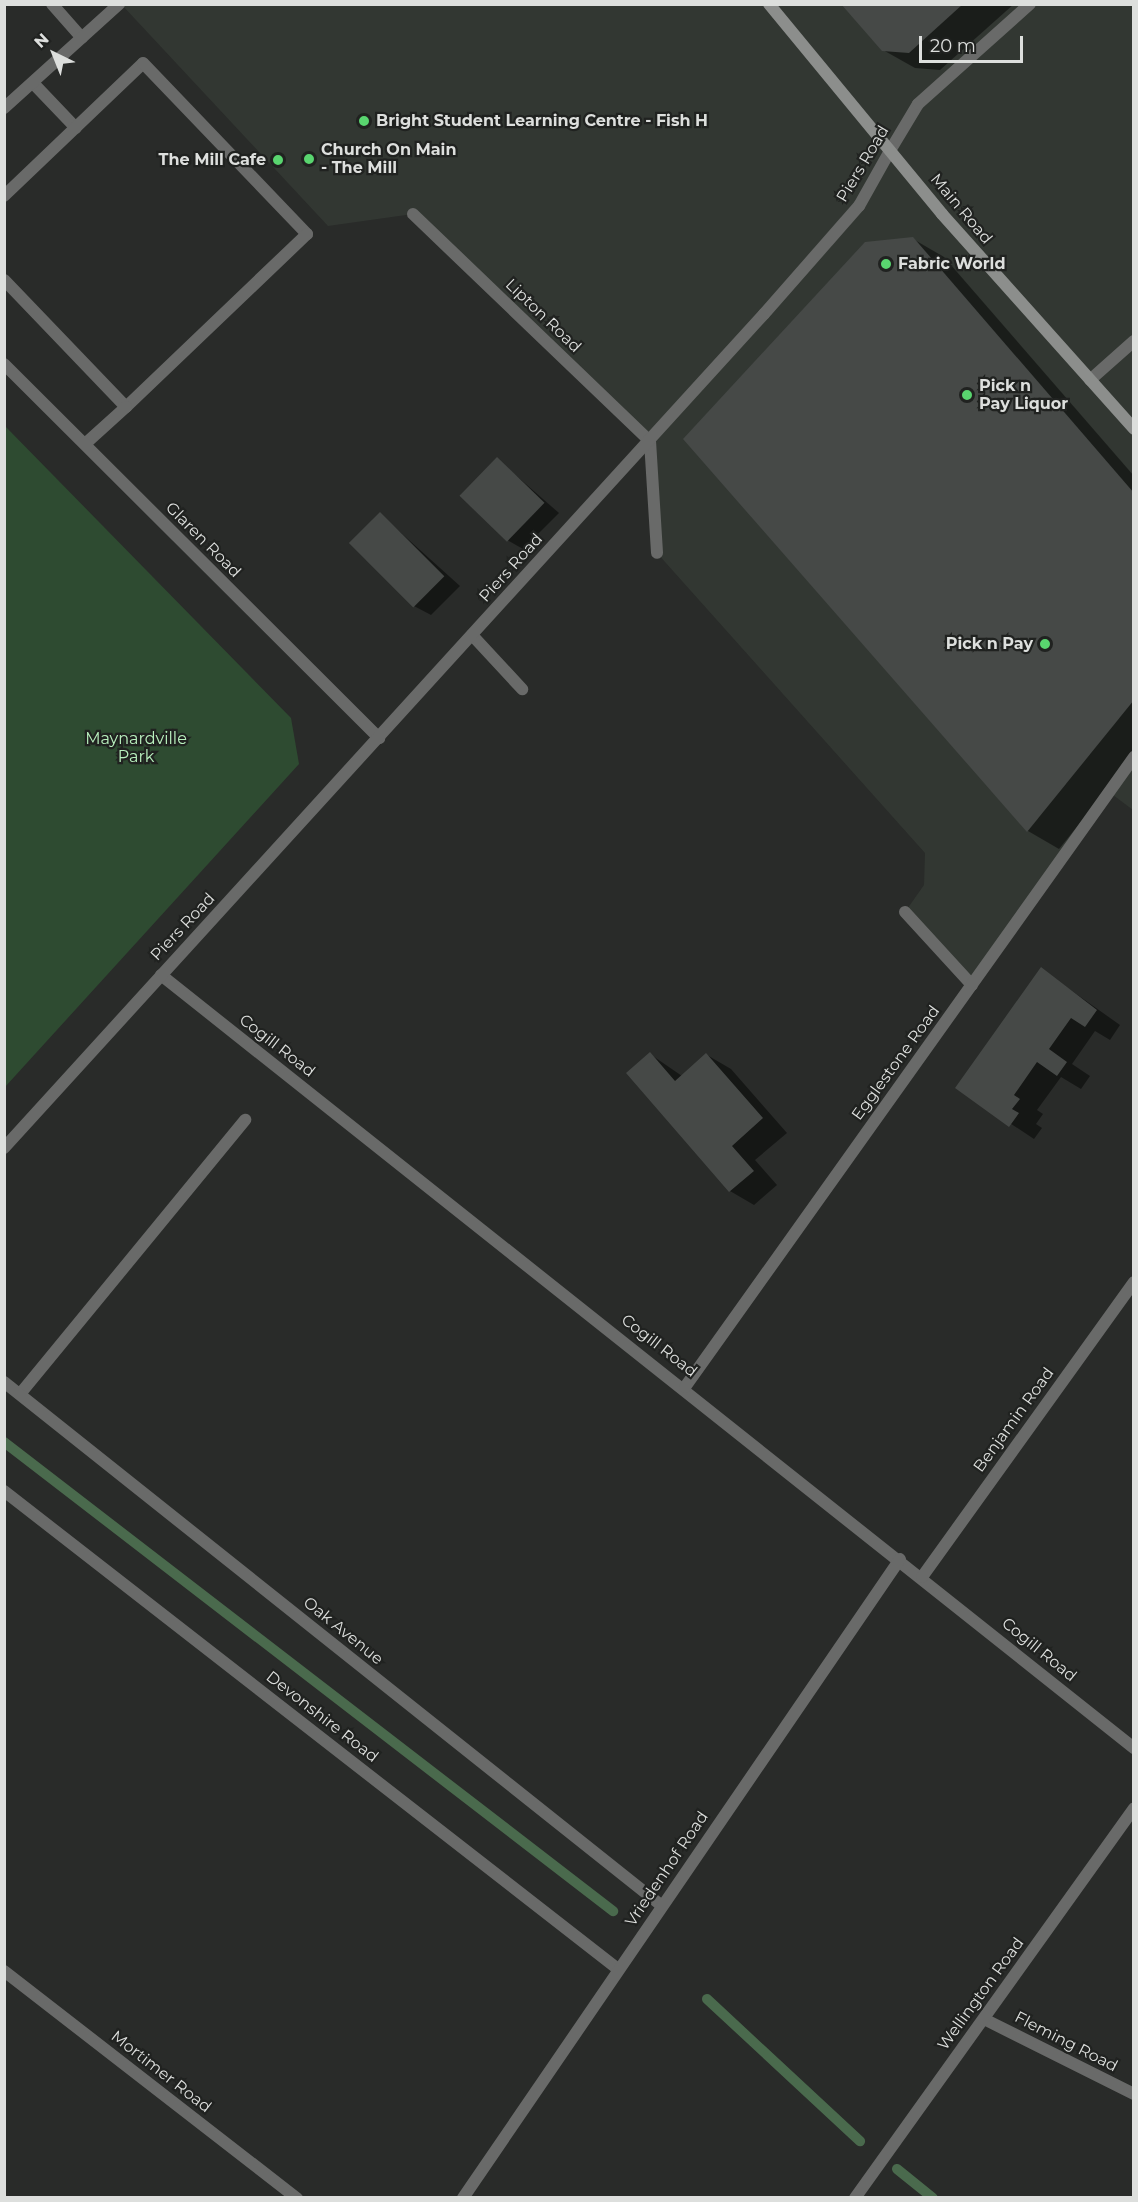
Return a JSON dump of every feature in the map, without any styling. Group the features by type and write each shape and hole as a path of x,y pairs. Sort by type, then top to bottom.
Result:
{"main road":[{"name":"Main Road","path":"769,4 891,149 942,214 1134,429"}],"street":[{"path":"52,4 82,38"},
{"path":"4,108 120,4"},
{"name":"Piers Road","path":"4,1148 650,441 859,206 918,104 1030,4"},
{"path":"4,196 143,63 307,234 85,444"},
{"path":"33,82 76,128"},
{"name":"Lipton Road","path":"413,214 650,441"},
{"path":"4,280 126,407"},
{"path":"1090,380 1134,340"},
{"name":"Glaren Road","path":"4,364 379,738"},
{"path":"650,441 657,553"},
{"path":"472,635 522,689"},
{"name":"Egglestone Road","path":"685,1387 1134,757"},
{"path":"906,912 972,985"},
{"name":"Cogill Road","path":"161,975 685,1387 1134,1748"},
{"path":"20,1394 245,1119"},
{"name":"Benjamin Road","path":"922,1577 1134,1282"},
{"name":"Oak Avenue","path":"4,1382 662,1906"},
{"name":"Devonshire Road","path":"4,1491 618,1969"},
{"name":"Vriedenhof Road","path":"463,2198 900,1559"},
{"name":"Wellington Road","path":"855,2198 1134,1809"},
{"name":"Mortimer Road","path":"4,1971 297,2198"},
{"name":"Fleming Road","path":"984,2019 1134,2094"}],"shaded area":[{"path":"122,5 1133,5 1133,810 1109,792 972,985 905,912 924,885 925,853 657,553 650,441 413,214 328,226"}],"green space":[{"name":"Maynardville Park","path":"5,426 291,718 299,764 5,1087"}],"building":[{"path":"841,4 963,4 909,53 882,51"},
{"path":"913,237 1134,493 1134,700 1027,832 683,439 865,242"},
{"path":"497,457 544,503 507,542 459,496"},
{"path":"380,512 444,576 413,607 349,543"},
{"path":"1041,967 1097,1010 1085,1027 1071,1018 1049,1049 1067,1062 1057,1076 1037,1062 1014,1095 1020,1099 1012,1109 1019,1113 1009,1127 955,1088"},
{"path":"650,1052 675,1081 706,1053 763,1118 732,1146 754,1171 729,1192 626,1073"}],"waterway":[{"path":"4,1442 613,1911"},
{"path":"707,1999 860,2141"},
{"path":"897,2169 933,2198"}],"place":[{"name":"Bright Student Learning Centre - Fish H","path":"364,121"},
{"name":"Church On Main - The Mill","path":"309,159"},
{"name":"The Mill Cafe","path":"278,160"},
{"name":"Fabric World","path":"886,264"},
{"name":"Pick n Pay Liquor","path":"967,395"},
{"name":"Pick n Pay","path":"1045,644"}]}
